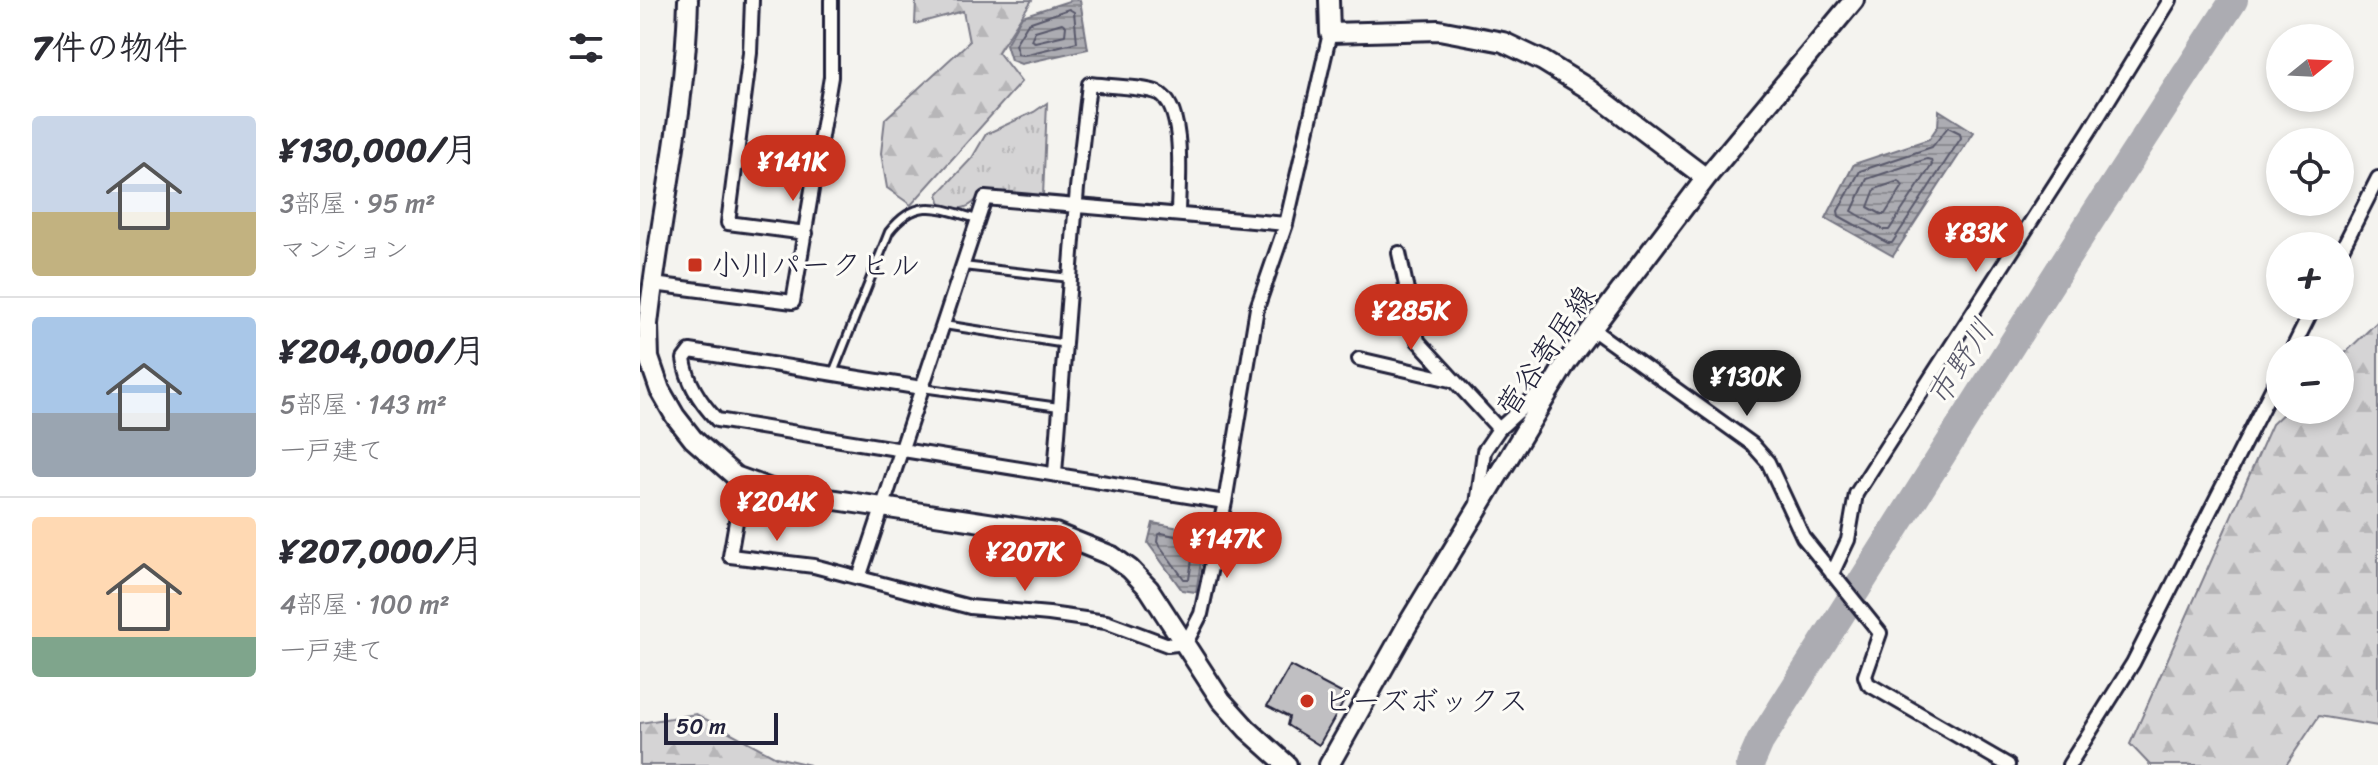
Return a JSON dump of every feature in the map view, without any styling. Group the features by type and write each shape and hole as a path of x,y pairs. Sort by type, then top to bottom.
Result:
{"street":[{"path":"688,0 680,98 648,324 649,358 660,390 693,439 735,476 776,491 1055,533 1112,556 1149,589 1221,700 1247,729 1287,765"},
{"path":"752,0 750,53 728,223 806,233"},
{"path":"653,284 793,302 831,77 831,0"},
{"path":"1186,643 1201,614 1225,502 1257,308 1286,224 1330,33 1329,0"},
{"name":"菅谷寄居線","path":"1329,765 1408,624 1561,372 1706,178 1854,0"},
{"path":"1835,578 1848,540 1856,494 2082,143 2170,0"},
{"path":"1330,33 1439,30 1503,42 1543,61 1587,88 1706,178"},
{"path":"1055,473 1076,205 1089,84 1158,92 1167,100 1173,112 1180,153 1178,214"},
{"path":"2351,232 2378,178"},
{"path":"859,578 985,198 1286,224"},
{"path":"1399,253 1418,341 1499,429"},
{"path":"1592,329 1752,444 1768,462 1803,537 1880,633 1865,676 1868,684 2008,765"},
{"path":"922,388 690,351 684,359 686,372 701,402 717,420 1225,502"},
{"path":"1359,359 1455,381"},
{"path":"1476,512 1484,451 1499,429 1561,372"},
{"path":"2069,765 2133,663 2266,401"},
{"path":"735,476 737,516 730,556 814,566 970,607 1106,622 1168,645 1186,643"}],"lane":[{"path":"833,373 889,232 897,222 905,214 928,205 977,219"},
{"path":"963,266 1070,278"},
{"path":"944,325 1066,344"},
{"path":"922,388 1059,407"}],"green space":[{"path":"916,0 1032,0 998,52 1021,82 911,205 887,188 881,153 885,119 969,42 963,11 915,24"},
{"path":"1047,103 1043,196 982,192 964,208 941,205 938,194 972,158 986,134"},
{"path":"2378,321 2378,726 2319,716 2286,765 2150,765 2130,744 2272,424 2354,424 2354,344"},
{"path":"696,714 776,757 810,765 640,765 640,723"}],"water":[{"path":"1080,0 1088,49 1021,64 1011,60 1006,44 1022,16"},
{"path":"1939,110 1974,132 1893,256 1826,218 1854,164 1929,139 1938,126"},
{"path":"1153,523 1206,533 1196,592 1182,590 1148,543"}],"building":[{"name":"ピーズボックス","path":"1290,666 1347,696 1319,745 1287,725 1289,717 1267,706"}],"waterway":[{"name":"市野川","path":"1750,765 1760,742 2234,0"}],"place":[{"name":"小川パークヒル","path":"695,265"},
{"name":"ピーズボックス","path":"1307,701"}]}
